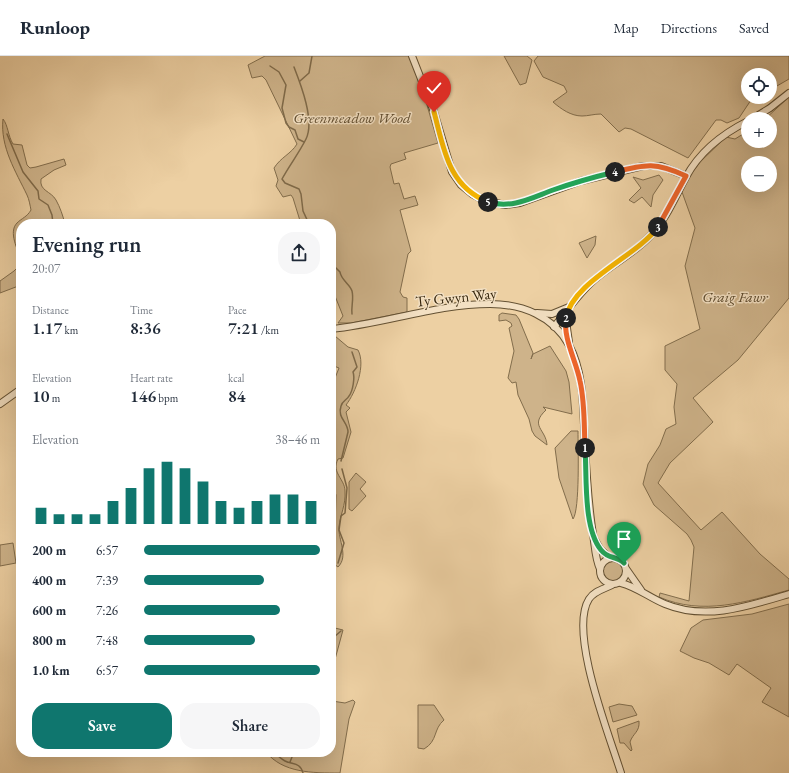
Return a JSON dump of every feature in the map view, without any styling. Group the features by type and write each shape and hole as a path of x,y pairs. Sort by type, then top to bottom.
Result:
{"street":[{"path":"412,56 434,112 452,172 461,185 472,194 483,200 505,205 520,203 581,181 643,166 661,166 686,176"},
{"path":"763,112 789,93"},
{"path":"554,327 593,281 650,236 663,221 686,176 696,161 724,134 741,125"},
{"name":"Ty Gwyn Way","path":"336,328 478,305 504,305 536,313 554,327 569,346 578,369 582,393 588,499 593,537 600,570"},
{"path":"536,313 552,314 569,308"},
{"path":"569,308 566,320 569,346"},
{"path":"0,404 16,393"},
{"path":"593,537 600,549 610,558 621,560 642,592"},
{"path":"610,558 602,564 600,570 601,577 596,592 588,601 586,610 585,646 593,688 621,773"},
{"path":"621,583 626,577 627,570"},
{"path":"601,577 604,581 612,585"},
{"path":"596,592 621,583 675,608 700,612 722,611 752,605 789,594"}],"green space":[{"name":"Greenmeadow Wood","path":"265,56 409,56 422,88 438,143 404,153 406,159 391,164 390,167 394,184 399,183 404,199 415,196 418,205 400,210 411,251 408,254 400,292 403,297 407,298 407,312 351,323 338,323 343,316 336,298 336,219 299,219 291,195 283,197 276,186 278,180 274,168 297,144 266,80 262,76 252,78 248,65"},
{"path":"504,56 527,56 532,60 526,83 520,85"},
{"path":"538,56 789,56 789,79 777,86 777,68 741,68 741,104 748,104 743,112 741,112 739,118 727,123 721,120 716,120 688,158 631,129 625,128 619,132 601,114 578,116 563,110 553,102 567,92 564,86 543,77 534,61"},
{"name":"Graig Fawr","path":"789,97 789,298 738,360 693,398 713,422 670,463 658,483 701,530 722,512 760,554 789,579 789,590 757,599 724,605 692,606 675,603 659,597 660,593 689,601 694,547 687,534 654,505 643,484 648,464 660,445 666,429 676,424 674,407 677,384 665,370 665,346 700,329 685,266 695,228 682,192 686,181 700,162 726,137 735,139 741,135 741,148 777,148 777,112 773,112"},
{"path":"3,119 13,144 22,145 27,165 30,168 64,159 66,165 54,170 41,179 44,189 56,200 63,219 22,219 31,210 28,197 6,149"},
{"path":"659,175 663,180 653,195 651,207 642,197 634,203 629,200 641,188 633,177 643,180"},
{"path":"16,224 16,246 14,241 14,227"},
{"path":"596,236 595,245 587,258 579,243"},
{"path":"16,269 16,287 0,293 0,281"},
{"path":"502,313 516,315 519,319 533,353 531,359 533,354 550,346 566,371 569,382 572,414 543,407 546,410 541,415 539,424 547,445 535,436 532,431 529,419 518,395 516,382 512,383 508,378 514,351 509,328 512,326 511,323 506,320 499,321 499,315"},
{"path":"336,337 348,347 358,350 361,363 359,378 350,400 346,405 350,408 346,412 351,432 343,458 338,459 336,464 336,376 339,368 336,367"},
{"path":"571,431 578,431 578,491 577,504 573,519 559,478 555,448"},
{"path":"336,468 345,491 345,501 339,527 343,558 338,567 336,566"},
{"path":"356,473 366,482 360,489 366,496 352,511 349,509 349,482"},
{"path":"13,543 16,563 0,566 0,545"},
{"path":"613,561 620,564 623,571 620,578 613,581 606,578 603,571 606,564"},
{"path":"789,604 789,717 762,702 771,688 737,664 729,675 709,663 680,651 691,628 703,620 752,614"},
{"path":"336,628 343,630 336,656"},
{"path":"353,700 355,702 349,719 340,773 319,773 299,770 290,768 271,757 336,757 336,702 345,703"},
{"path":"619,704 632,706 637,715 613,722 609,707"},
{"path":"418,705 434,705 444,720 438,727 434,739 424,749 418,748"},
{"path":"639,721 638,728 630,742 631,751 624,743 620,743 617,729"}],"waterway":[{"path":"300,81 309,73 312,56"},
{"path":"270,66 279,72 286,85 282,108 286,123 289,127 295,130 298,139 304,142"},
{"path":"294,67 306,103 309,123 306,139 282,179 285,183 299,189 303,211 307,219"},
{"path":"7,134 23,172 38,191 39,199 48,205 52,219"},
{"path":"336,268 352,291 352,314"},
{"path":"341,461 348,429 341,417 340,410 343,402 352,391 354,380 353,372 357,367 352,352"},
{"path":"338,563 344,543 339,530 341,516 345,513 347,488 342,469"},
{"path":"336,635 341,631"},
{"path":"280,757 285,761 298,765 302,769 303,773"},
{"path":"290,762 292,757"}],"route":[{"path":"434,112 444,151 452,172 461,185 472,194 490,203 505,205 520,203 581,181 608,173 643,166 661,166 686,176 663,221 657,229 630,254 585,288 567,310 566,330 569,346 578,369 584,410 588,499 593,537 600,549 610,558 621,560 624,563"}]}
